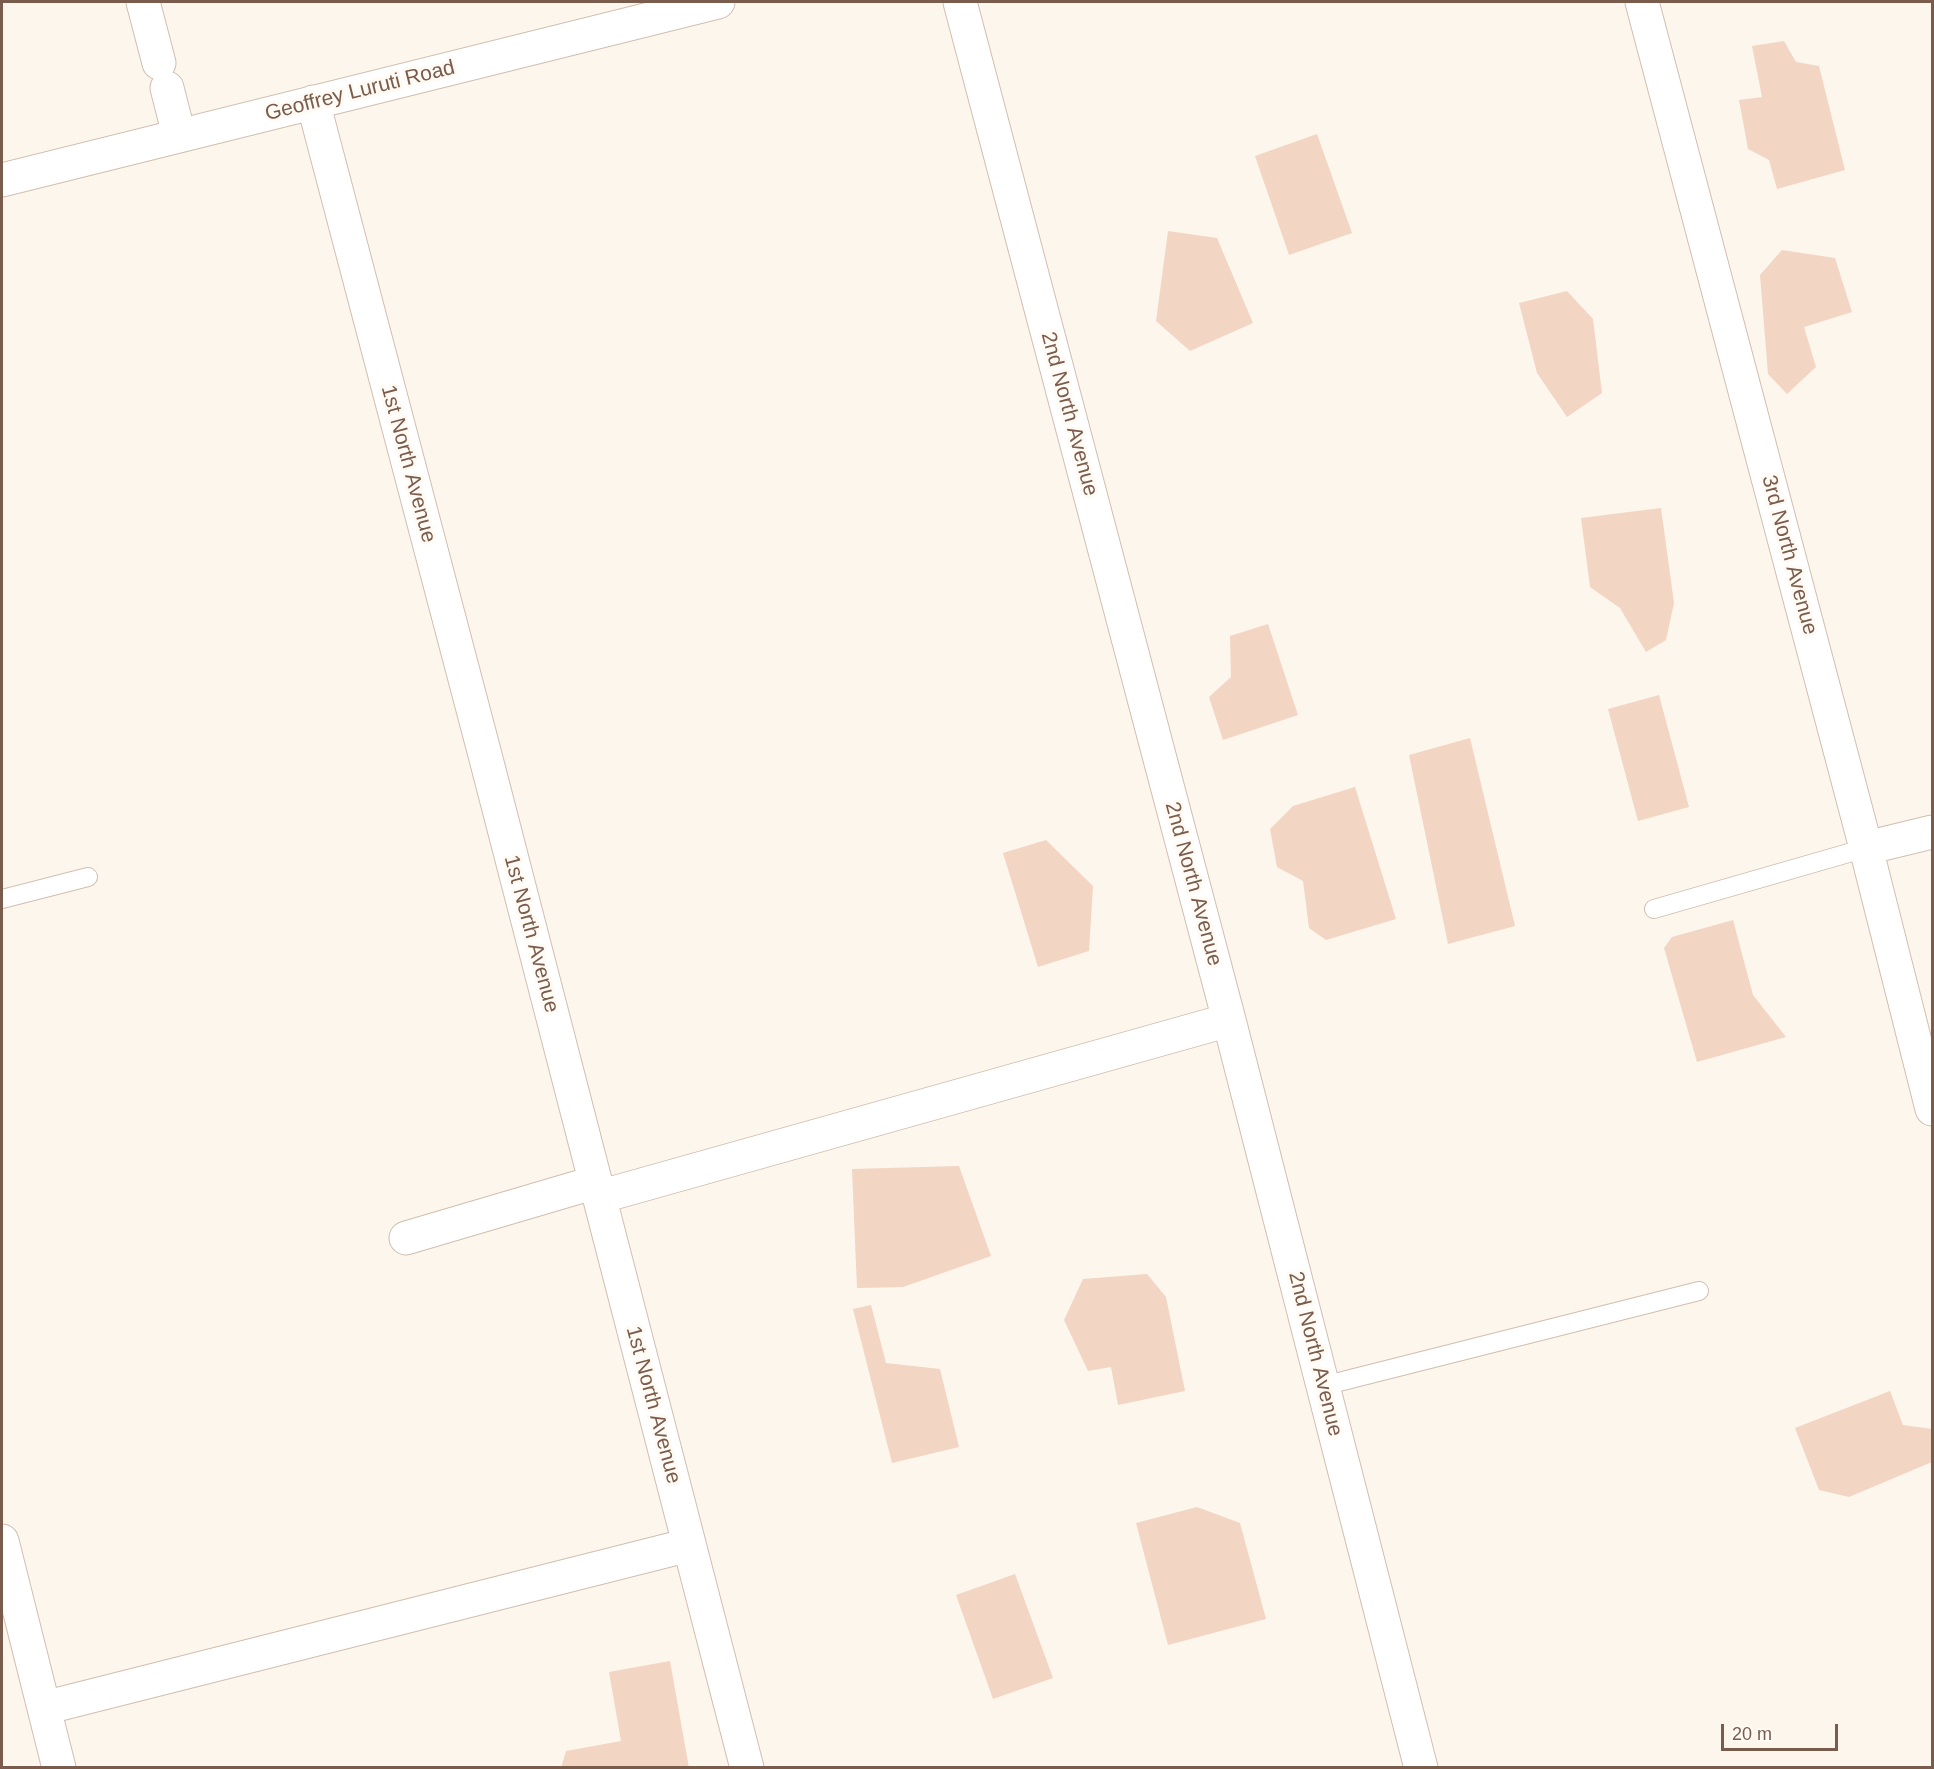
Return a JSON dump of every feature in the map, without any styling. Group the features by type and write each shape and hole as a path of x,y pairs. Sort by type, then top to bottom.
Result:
{"street":[{"path":"143,2 179,135"},
{"name":"Geoffrey Luruti Road","path":"2,180 718,2"},
{"name":"2nd North Avenue","path":"960,2 1228,1020 1421,1767"},
{"name":"3rd North Avenue","path":"1642,2 1866,848 1932,1109"},
{"name":"1st North Avenue","path":"313,102 747,1767"},
{"path":"1866,848 1932,832"},
{"path":"406,1238 597,1190 1228,1020"},
{"path":"2,1541 59,1767"},
{"path":"44,1708 689,1545"}],"lane":[{"path":"1654,909 1866,848"},
{"path":"2,899 88,876"},
{"path":"1323,1386 1700,1291"}],"building":[{"path":"1784,41 1796,62 1819,66 1845,170 1777,189 1769,160 1748,149 1739,100 1762,97 1752,46"},
{"path":"1317,134 1352,233 1289,255 1255,156"},
{"path":"1168,231 1217,238 1253,323 1190,351 1156,321"},
{"path":"1782,250 1835,258 1852,312 1804,327 1816,367 1787,394 1768,374 1760,275"},
{"path":"1567,291 1593,319 1602,393 1567,417 1537,373 1519,303"},
{"path":"1661,508 1674,603 1666,640 1646,652 1620,608 1590,587 1581,518"},
{"path":"1268,624 1298,715 1223,740 1209,697 1231,677 1230,636"},
{"path":"1659,695 1689,807 1638,821 1608,709"},
{"path":"1470,738 1515,926 1448,944 1409,755"},
{"path":"1355,787 1396,919 1326,940 1309,928 1303,881 1277,867 1270,829 1293,806"},
{"path":"1046,840 1093,886 1089,951 1038,967 1003,853"},
{"path":"1733,920 1753,995 1786,1037 1697,1062 1664,948 1672,937"},
{"path":"959,1166 991,1256 903,1287 857,1288 852,1169"},
{"path":"1147,1274 1166,1297 1185,1391 1118,1405 1111,1367 1088,1371 1064,1320 1083,1279"},
{"path":"871,1305 886,1363 940,1369 959,1447 892,1463 853,1309"},
{"path":"1890,1391 1903,1425 1932,1429 1932,1462 1849,1497 1819,1490 1795,1428"},
{"path":"1197,1507 1240,1523 1266,1619 1168,1645 1136,1523"},
{"path":"1015,1574 1053,1678 993,1699 956,1595"},
{"path":"670,1661 689,1768 561,1768 566,1751 621,1741 609,1672"}]}
